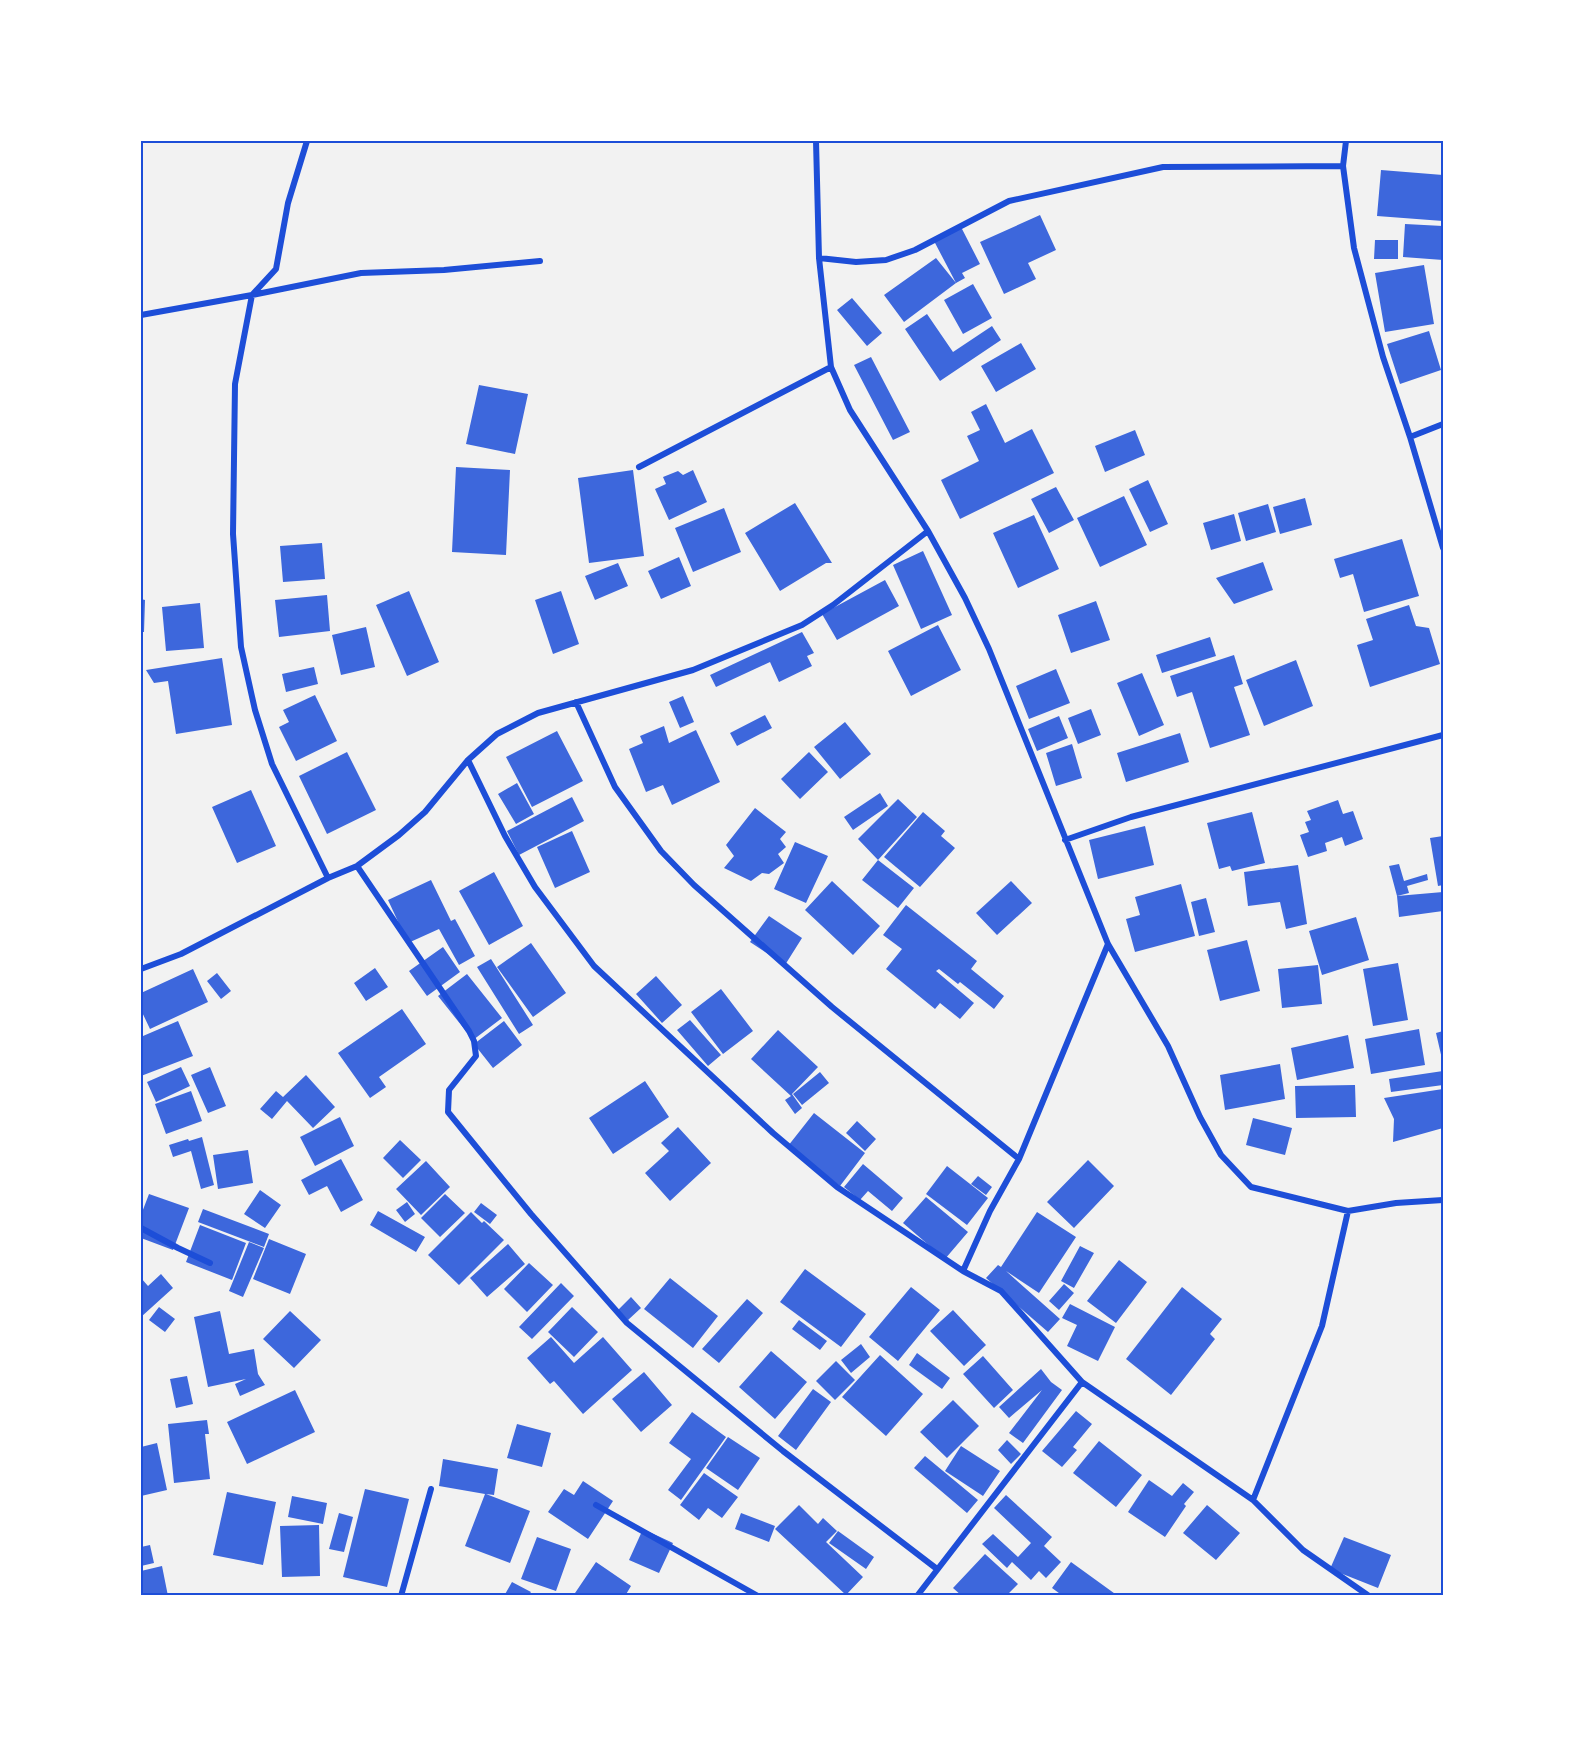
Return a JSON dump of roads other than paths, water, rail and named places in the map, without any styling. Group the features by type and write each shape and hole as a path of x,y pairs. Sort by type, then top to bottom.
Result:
{"street":[{"path":"307,141 288,203 276,269 252,296 235,384 233,534 241,647 255,710 272,764 328,878"},
{"path":"816,141 819,258 831,367 850,410 928,531 965,598 989,649 1108,944 1168,1046 1200,1117 1221,1155 1251,1187 1347,1211 1396,1203 1443,1200"},
{"path":"1346,141 1343,166 1354,248 1383,357 1443,548"},
{"path":"819,258 856,262 886,260 915,250 1009,201 1162,167 1343,166"},
{"path":"141,315 252,296 361,273 444,270 540,261"},
{"path":"639,466 831,367"},
{"path":"1410,437 1443,424"},
{"path":"141,969 181,954 328,878 357,866 399,835 425,812 468,760 497,734 538,713 693,670 802,625 833,605 928,531"},
{"path":"576,702 615,787 661,851 694,885 832,1007 1018,1159"},
{"path":"1065,840 1131,817 1443,735"},
{"path":"468,760 505,836 529,876 594,966 772,1133 837,1187 963,1271 1001,1291 1082,1382 1253,1500 1304,1550 1369,1596"},
{"path":"357,866 474,1041 476,1056 449,1090 448,1112 531,1214 627,1323 653,1346 783,1451 937,1569"},
{"path":"963,1271 990,1211 1018,1159 1108,944"},
{"path":"1253,1500 1322,1326 1347,1211"},
{"path":"141,1228 210,1263"},
{"path":"917,1596 1082,1382"},
{"path":"401,1596 431,1489"},
{"path":"596,1505 758,1596"}]}
